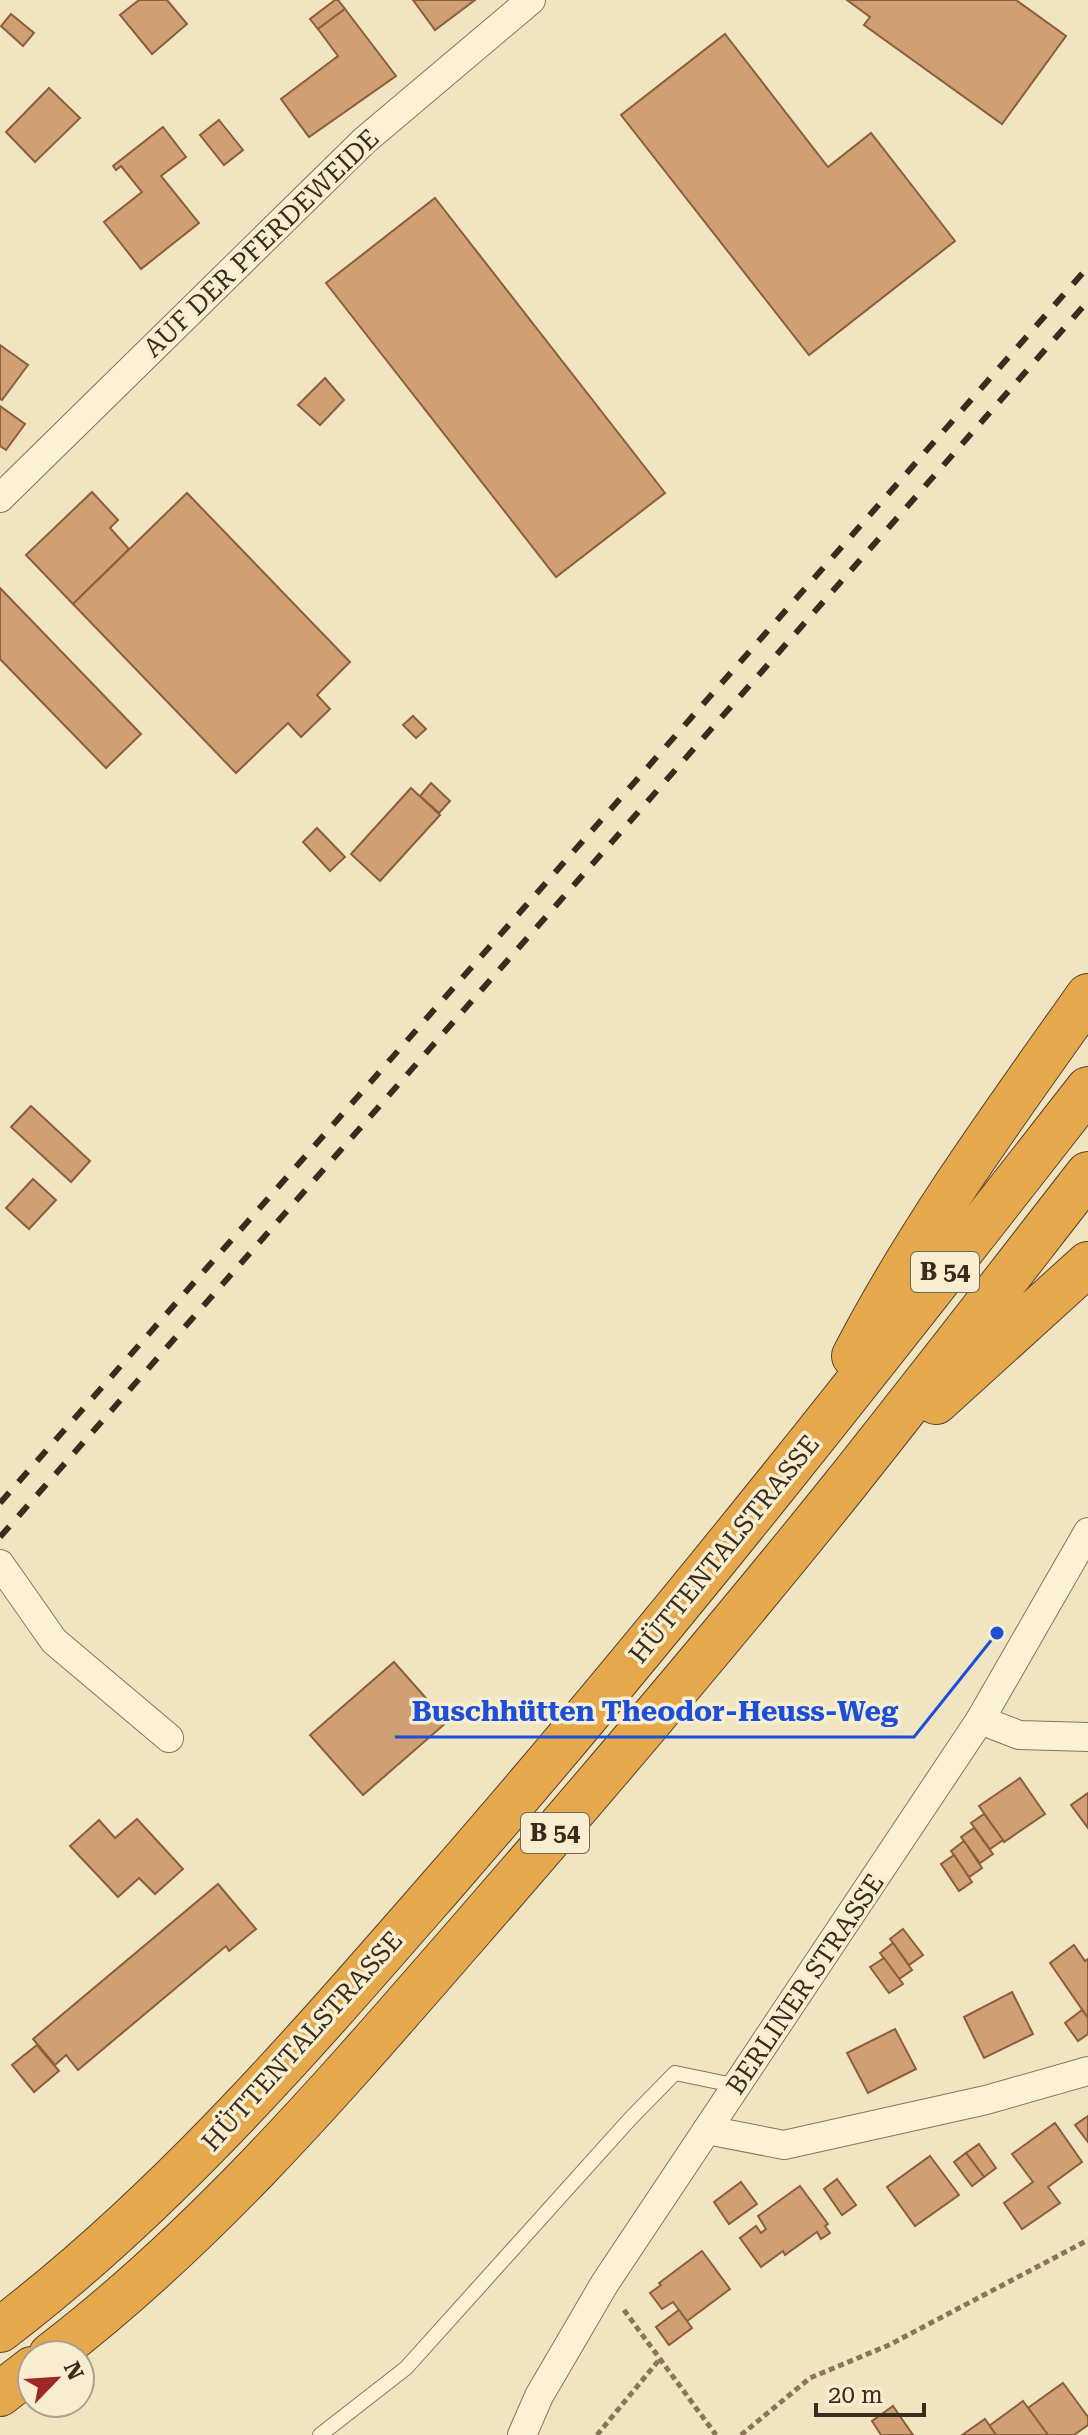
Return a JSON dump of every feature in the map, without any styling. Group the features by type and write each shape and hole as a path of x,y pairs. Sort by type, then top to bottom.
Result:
{"highway":[{"path":"803,1454 889,1289 1015,1099 1088,996"},
{"name":"HÜTTENTALSTRASSE","path":"0,2330 50,2292 147,2205 222,2131 323,2021 524,1791 803,1454 1088,1089"},
{"name":"HÜTTENTALSTRASSE","path":"72,2339 180,2244 256,2168 373,2042 563,1824 842,1488 1088,1174"},
{"path":"842,1488 1088,1264"},
{"path":"0,2394 16,2382"}],"street":[{"name":"AUF DER PFERDEWEIDE","path":"0,498 364,141 531,0"},
{"name":"BERLINER STRASSE","path":"522,2435 539,2396 605,2283 980,1720 1088,1532"},
{"path":"0,1564 54,1641 169,1738"},
{"path":"980,1720 1019,1735 1088,1737"},
{"path":"707,2130 784,2145 986,2100 1088,2071"}],"lane":[{"path":"320,2435 406,2368 675,2073 738,2086"}],"path":[{"path":"741,2435 810,2378 889,2345 1088,2240"},
{"path":"605,2283 716,2435"},
{"path":"597,2435 659,2360"}],"building":[{"path":"139,0 167,0 187,24 152,54 120,15"},
{"path":"335,0 345,9 318,29 310,19"},
{"path":"413,0 475,0 435,30"},
{"path":"847,0 1016,0 1066,36 1002,124 864,25 870,17"},
{"path":"345,9 396,76 309,137 281,99 338,56 318,29"},
{"path":"11,14 34,33 23,46 1,26"},
{"path":"725,34 828,167 871,133 955,241 809,355 621,115"},
{"path":"49,88 80,118 35,162 6,132"},
{"path":"219,120 243,150 224,165 200,135"},
{"path":"163,127 186,157 161,176 199,223 141,269 104,222 142,192 121,166 116,170 113,166"},
{"path":"435,198 665,493 556,577 326,283"},
{"path":"0,345 28,365 2,400 0,399"},
{"path":"325,378 344,400 320,425 298,405"},
{"path":"0,406 25,424 6,450 0,446"},
{"path":"92,492 118,520 110,528 129,549 73,604 26,555"},
{"path":"187,493 350,662 317,695 330,709 301,737 288,723 236,773 73,604"},
{"path":"0,588 141,734 106,768 0,659"},
{"path":"413,716 426,729 416,738 403,725"},
{"path":"431,783 450,801 439,813 420,796"},
{"path":"411,788 440,815 380,881 351,854"},
{"path":"317,828 345,857 330,871 303,842"},
{"path":"31,1106 90,1161 71,1182 11,1127"},
{"path":"33,1179 56,1200 29,1229 6,1208"},
{"path":"394,1662 447,1722 363,1795 310,1735"},
{"path":"1020,1778 1045,1814 1004,1842 979,1806"},
{"path":"1088,1793 1088,1828 1071,1805"},
{"path":"984,1814 1003,1840 990,1849 971,1823"},
{"path":"137,1819 183,1869 155,1894 139,1878 118,1897 70,1846 99,1820 115,1838"},
{"path":"974,1828 993,1854 980,1863 961,1837"},
{"path":"964,1841 982,1868 969,1877 951,1851"},
{"path":"954,1855 972,1882 959,1891 941,1864"},
{"path":"218,1884 256,1929 229,1951 226,1946 78,2070 66,2055 55,2065 33,2039"},
{"path":"903,1929 923,1955 909,1965 890,1939"},
{"path":"893,1943 912,1970 899,1979 880,1953"},
{"path":"1074,1945 1085,1961 1088,1959 1088,2018 1050,1963"},
{"path":"884,1958 903,1984 889,1993 870,1967"},
{"path":"1012,1992 1033,2034 984,2058 964,2017"},
{"path":"1082,2010 1088,2018 1088,2034 1078,2041 1065,2023"},
{"path":"895,2029 916,2069 868,2093 847,2053"},
{"path":"37,2045 59,2071 34,2092 12,2065"},
{"path":"1088,2116 1088,2142 1075,2125"},
{"path":"1055,2123 1082,2162 1048,2187 1060,2203 1022,2229 1004,2203 1033,2182 1012,2154"},
{"path":"979,2144 996,2168 984,2177 966,2153"},
{"path":"966,2153 984,2177 972,2186 954,2162"},
{"path":"930,2156 959,2195 915,2226 887,2187"},
{"path":"837,2179 856,2205 842,2215 824,2189"},
{"path":"741,2182 757,2204 729,2224 714,2202"},
{"path":"800,2186 828,2224 825,2226 830,2233 821,2239 817,2232 785,2255 783,2251 761,2267 740,2238 756,2226 761,2233 766,2229 758,2216"},
{"path":"702,2251 730,2289 687,2321 673,2302 662,2309 650,2293"},
{"path":"679,2310 692,2328 669,2345 656,2327"},
{"path":"1063,2383 1088,2417 1088,2425 1074,2435 1048,2435 1028,2408"},
{"path":"1023,2401 1048,2435 996,2435 989,2426"},
{"path":"893,2406 913,2435 881,2435 872,2421"},
{"path":"985,2419 996,2435 962,2435"}],"railway":[{"path":"0,1503 1088,267"},
{"path":"0,1537 1088,301"}],"place":[{"name":"Buschhütten Theodor-Heuss-Weg","path":"997,1633"}]}
